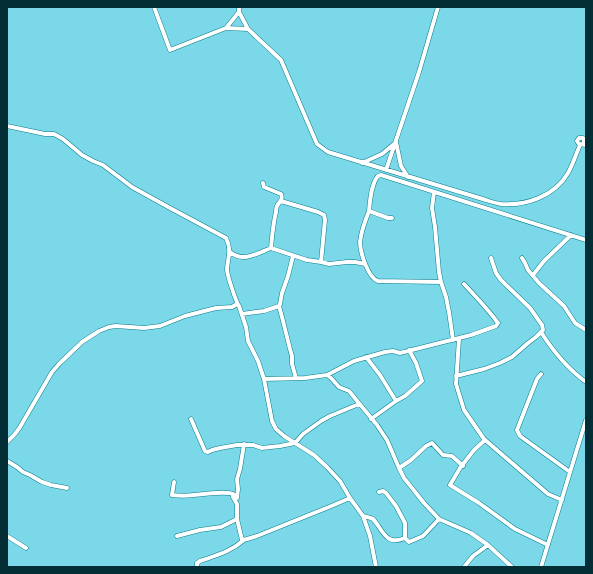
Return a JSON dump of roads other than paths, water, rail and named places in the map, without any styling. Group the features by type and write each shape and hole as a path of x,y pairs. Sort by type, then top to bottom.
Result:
{"street":[{"path":"154,7 170,50 226,28 248,29"},
{"path":"386,170 419,72 438,7"},
{"path":"226,28 239,9"},
{"path":"239,9 248,29 281,60 317,144 328,152 456,192 501,204 534,200 554,189 563,181 583,145 578,143 578,139 581,137 585,139"},
{"path":"7,126 45,134 54,134 63,139 82,155 103,165 132,187 226,238 230,252 227,271 246,327 248,341 258,361 264,379 272,421 276,429 284,436 314,455 340,481 363,516 370,536 376,567"},
{"path":"362,163 382,154 395,142"},
{"path":"395,142 401,166 408,177"},
{"path":"441,282 378,281 373,279 365,264 360,244 375,179 379,175 586,240"},
{"path":"263,183 264,187 281,194 282,196 275,213 271,248"},
{"path":"434,192 432,208 441,282 446,297 453,340"},
{"path":"281,201 324,215 325,220 321,262"},
{"path":"368,211 392,218"},
{"path":"533,275 571,235"},
{"path":"230,252 234,256 244,257 256,255 271,248 293,256 329,264 347,262 365,264"},
{"path":"293,256 279,306 296,378"},
{"path":"456,376 484,369 512,357 543,330 542,325 530,308 501,280 496,273 491,258"},
{"path":"522,258 526,263 528,270 539,283 564,306 574,323 586,330"},
{"path":"264,379 305,378 327,375 354,361 366,357 385,352 400,352 459,339 496,326 498,323 479,299 464,284"},
{"path":"7,442 17,431 52,372 70,353 90,336 104,329 116,326 144,328 160,326 185,316 216,308 232,307 237,304"},
{"path":"242,314 264,311 279,306"},
{"path":"541,332 557,354 586,382"},
{"path":"459,339 456,384 464,410 485,440 548,494 562,500"},
{"path":"371,419 408,394 422,381 416,363 409,350"},
{"path":"366,357 380,375 396,401"},
{"path":"541,374 537,379 517,430 520,436 570,472"},
{"path":"327,375 339,387 349,391 377,425 387,440 398,468 404,478 419,498 439,519 471,533 488,545 512,567"},
{"path":"191,419 205,451 208,452 220,448 244,444 262,448 295,443 303,434 321,421 360,404"},
{"path":"541,567 586,420"},
{"path":"485,440 474,450 450,485 491,510 515,529 548,545"},
{"path":"398,468 411,460 426,446 432,443 443,454 452,456 463,466"},
{"path":"174,482 172,495 193,496 230,493 237,498 237,479 244,444"},
{"path":"7,461 23,472 42,482 67,488"},
{"path":"380,492 383,491 386,493 396,506 405,523 405,538 409,542 423,536 439,519"},
{"path":"233,494 237,504 237,519 242,540 245,539"},
{"path":"197,567 197,563 200,561 230,550 245,539 257,536 301,519 350,498"},
{"path":"363,516 374,520 387,538 391,540 400,540 405,538"},
{"path":"177,536 200,530 221,527 237,519"},
{"path":"7,536 26,548"},
{"path":"464,567 479,551 488,545"}]}
